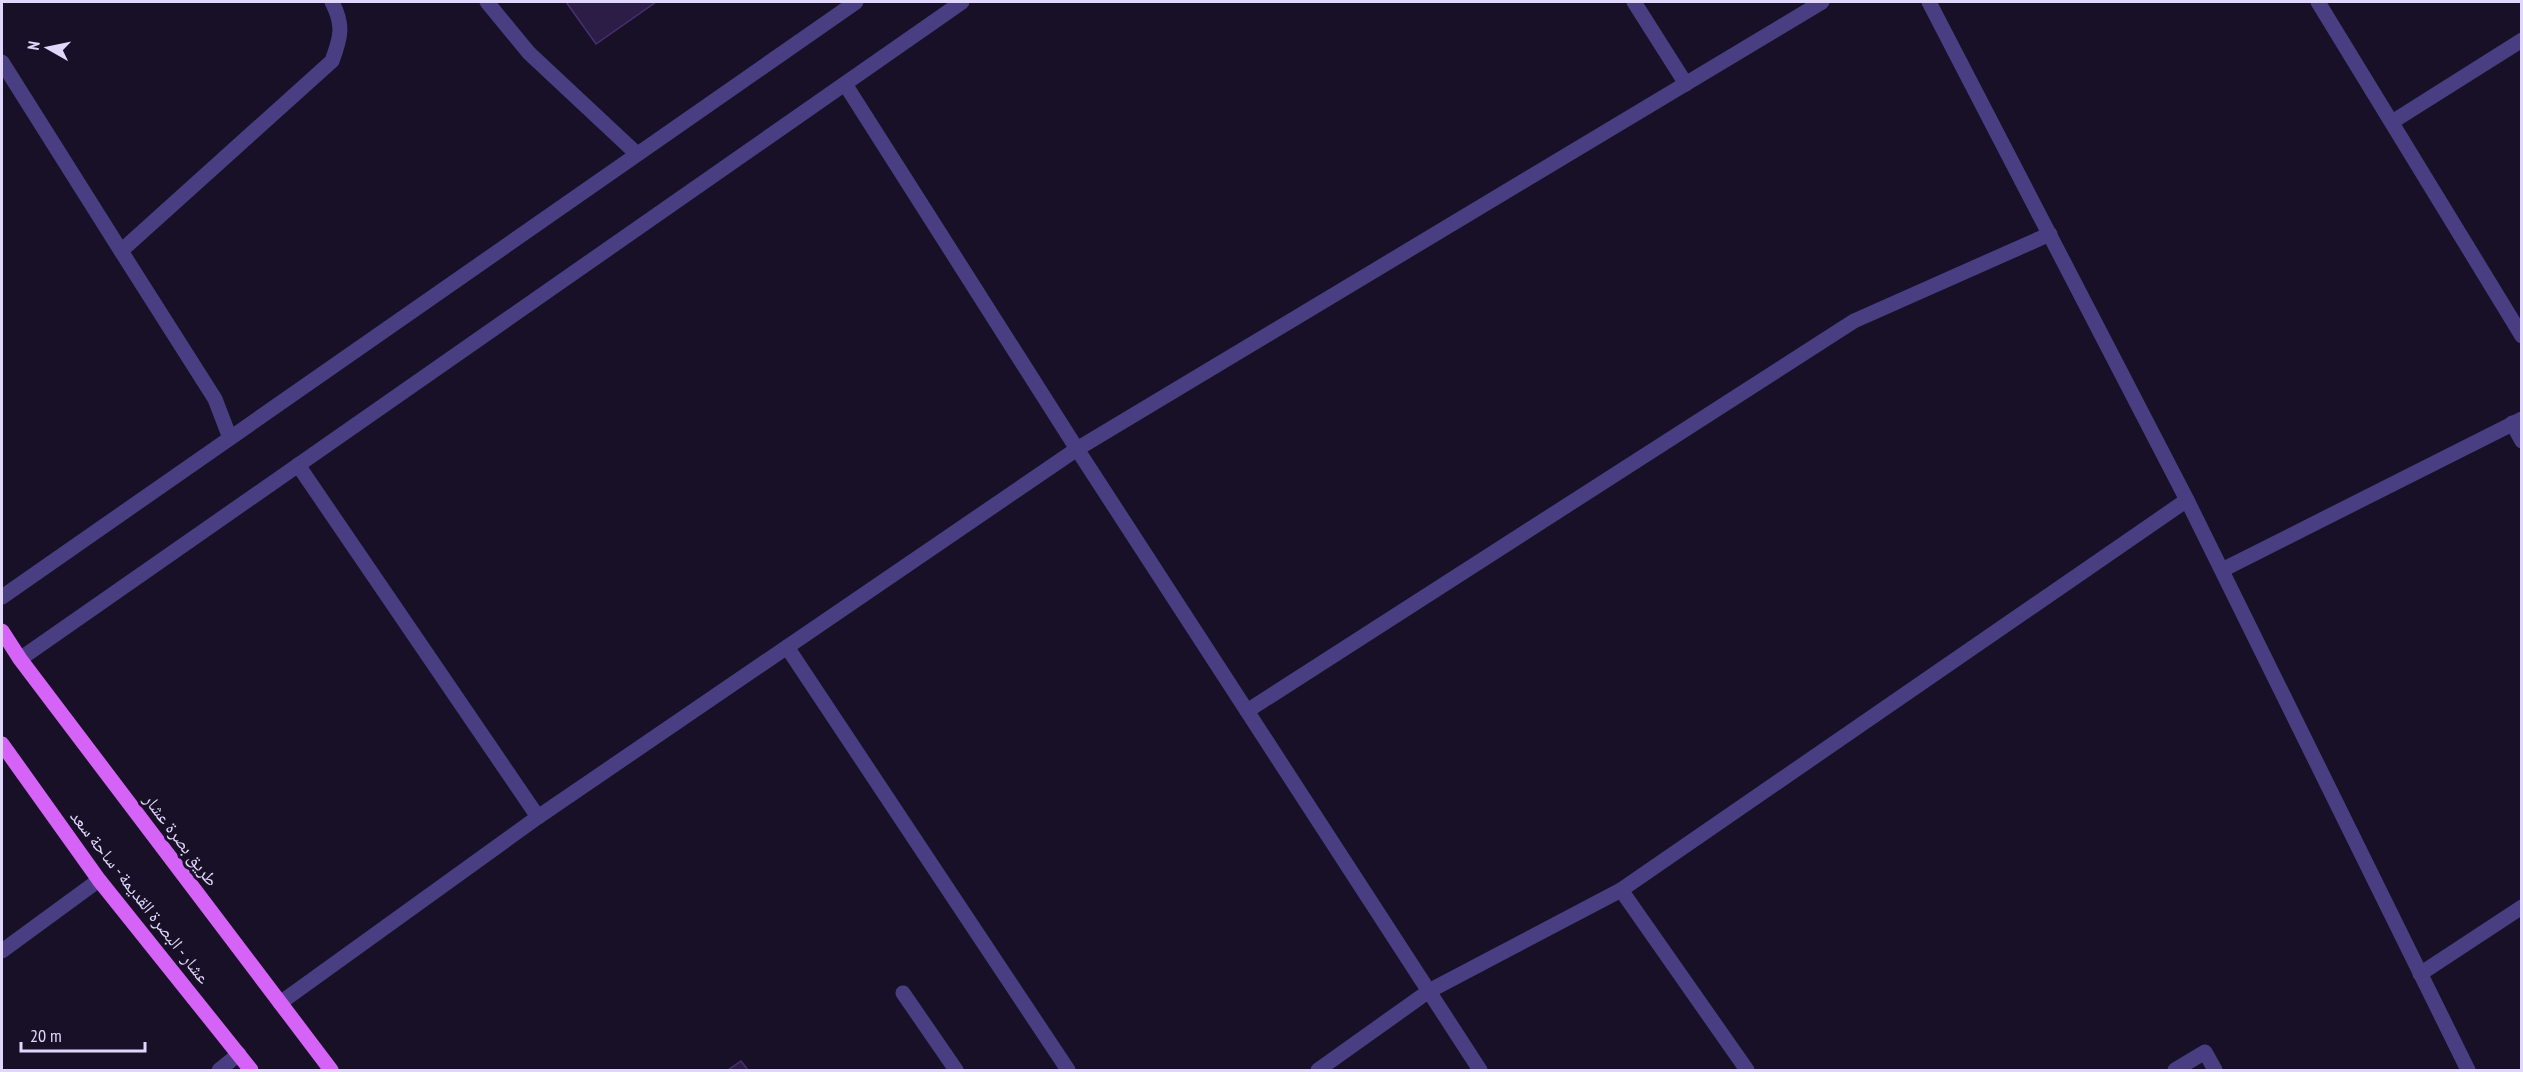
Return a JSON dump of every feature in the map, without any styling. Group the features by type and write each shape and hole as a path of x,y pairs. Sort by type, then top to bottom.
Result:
{"main road":[{"name":"طريق بصرة عشار","path":"2,631 20,659 331,1071"},
{"name":"عشار - البصرة القديمة - ساحة سعد","path":"2,744 99,880 251,1071"}],"street":[{"path":"121,251 332,61 340,38 339,15 332,2"},
{"path":"488,2 529,53 637,154"},
{"path":"2,597 856,2"},
{"path":"20,659 962,2"},
{"path":"1634,2 1686,84"},
{"path":"280,1003 538,817 1077,449 1822,2"},
{"path":"1929,2 2187,500 2468,1071"},
{"path":"2318,2 2522,336"},
{"path":"2391,122 2522,40"},
{"path":"2,62 215,399 230,438"},
{"path":"845,84 1077,449 1480,1071"},
{"path":"1247,711 1854,321 2050,234"},
{"path":"2222,570 2517,421 2522,441"},
{"path":"298,465 538,817"},
{"path":"1318,1071 1429,991 1621,890 2187,500"},
{"path":"787,647 1068,1071"},
{"path":"2,951 99,880"},
{"path":"1621,890 1747,1071"},
{"path":"2420,974 2522,907"},
{"path":"903,993 956,1071"},
{"path":"2175,1071 2205,1052 2215,1071"},
{"path":"219,1071 238,1054"}],"building":[{"path":"566,2 656,2 596,44"},
{"path":"741,1061 748,1070 728,1070"}]}
